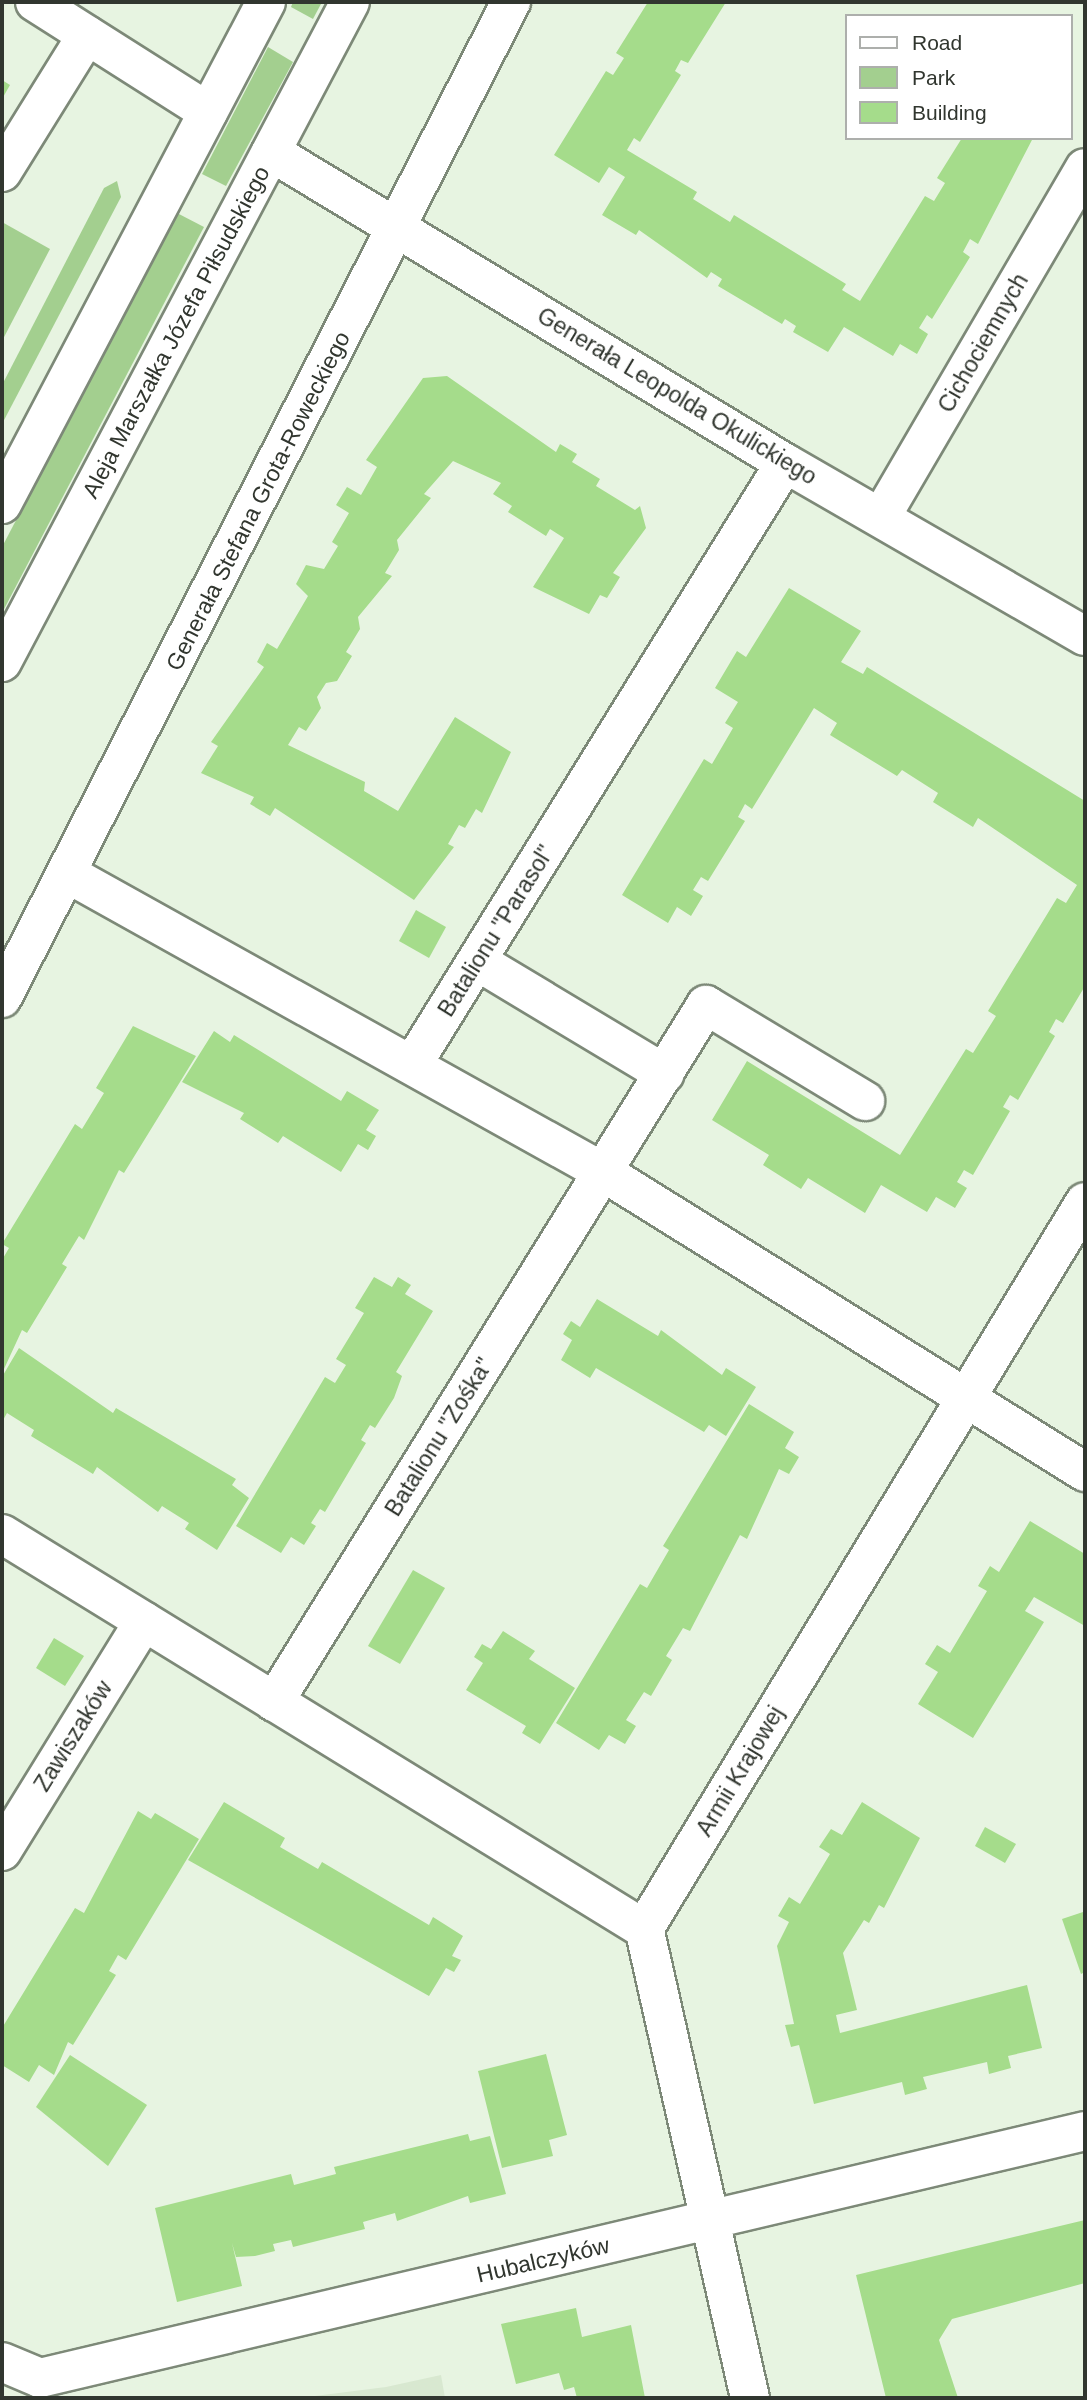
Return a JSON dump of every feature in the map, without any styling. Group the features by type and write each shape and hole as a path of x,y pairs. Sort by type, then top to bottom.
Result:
{"street":[{"path":"2,504 266,2"},
{"name":"Aleja Marszałka Józefa Piłsudskiego","path":"2,662 350,2"},
{"name":"Generała Stefana Grota-Roweckiego","path":"2,998 70,875 511,2"},
{"path":"49,6 87,35 208,112"},
{"path":"2,172 87,35"},
{"name":"Generała Leopolda Okulickiego","path":"271,152 397,225 785,463 1085,636"},
{"name":"Cichociemnych","path":"881,517 1085,168"},
{"name":"Batalionu \"Parasol\"","path":"412,1065 785,463"},
{"path":"70,875 603,1172 1085,1472"},
{"path":"477,961 665,1074"},
{"name":"Batalionu \"Zośka\"","path":"274,1702 706,1005 865,1101"},
{"name":"Armii Krajowej","path":"644,1929 1085,1202"},
{"path":"2,1534 644,1929 750,2398"},
{"name":"Zawiszaków","path":"2,1851 144,1621"},
{"name":"Hubalczyków","path":"2,2362 40,2378 1085,2131"}],"shaded area":[{"path":"441,2375 445,2398 299,2398 386,2387"}],"green space":[{"path":"293,2 322,2 313,19 291,7"},
{"path":"268,47 293,62 226,186 202,174"},
{"path":"117,181 121,197 2,424 2,385 104,188"},
{"path":"177,213 204,227 2,613 2,547"},
{"path":"2,222 50,249 2,341"}],"building":[{"path":"648,2 726,2 688,63 681,60 675,71 681,75 640,142 634,138 627,150 697,192 693,199 730,222 734,215 846,284 842,290 860,301 925,196 934,201 945,183 937,178 961,140 1032,140 978,244 970,239 963,252 970,257 932,319 927,315 919,328 928,334 917,354 900,344 893,356 844,327 828,352 793,332 796,326 785,319 782,324 718,286 722,279 711,272 707,278 639,230 636,235 602,215 625,177 609,167 599,183 554,155 606,71 613,75 624,58 616,53"},
{"path":"2,80 10,85 2,99"},
{"path":"447,376 556,452 560,444 577,454 572,462 600,479 596,486 635,510 640,506 646,528 613,573 620,577 607,598 600,595 589,614 533,587 564,538 550,529 546,536 508,512 512,506 493,494 501,483 453,461 424,494 431,498 397,540 399,550 385,573 392,576 358,617 360,629 346,652 352,656 337,681 326,683 317,697 321,708 306,731 299,727 288,745 365,782 364,791 398,811 455,717 511,752 482,813 476,809 465,828 459,825 448,844 454,847 414,900 275,808 270,816 250,804 254,797 201,773 218,746 211,742 264,667 257,662 267,643 277,649 308,596 296,584 306,565 324,569 338,546 332,542 349,513 336,505 347,487 361,495 377,467 366,460 423,378"},
{"path":"789,588 861,631 841,662 863,674 867,667 1085,801 1085,986 1063,1023 1056,1019 1049,1032 1055,1036 1018,1100 1010,1095 1003,1107 1010,1111 973,1175 964,1170 957,1182 967,1188 955,1208 936,1197 927,1212 881,1185 865,1213 808,1178 801,1189 763,1165 769,1155 712,1120 747,1061 900,1155 966,1049 973,1053 996,1016 988,1011 1057,898 1066,903 1077,885 978,818 973,827 933,802 938,793 902,770 897,776 830,735 837,723 814,708 752,809 745,804 738,817 745,821 708,881 701,877 693,890 703,896 691,916 677,907 668,923 622,895 704,759 712,764 733,728 725,723 738,702 715,688 737,651 746,657"},
{"path":"416,910 446,927 429,958 399,941"},
{"path":"133,1026 196,1056 124,1173 119,1170 84,1240 79,1236 62,1264 67,1267 27,1333 22,1330 4,1369 2,1260 9,1248 2,1244 75,1124 82,1129 104,1093 96,1088"},
{"path":"214,1031 230,1042 234,1035 341,1101 347,1091 379,1110 366,1130 376,1136 368,1150 358,1144 341,1172 283,1136 278,1143 240,1119 244,1113 182,1082"},
{"path":"374,1277 392,1287 398,1277 411,1285 405,1294 433,1311 396,1372 402,1376 394,1398 375,1428 370,1425 361,1440 366,1443 325,1512 320,1509 311,1523 316,1526 304,1545 291,1537 281,1553 236,1526 325,1377 335,1383 346,1365 336,1359 364,1313 355,1308"},
{"path":"597,1299 658,1336 661,1330 722,1375 726,1368 756,1387 726,1436 709,1425 704,1432 596,1368 590,1378 561,1360 572,1340 563,1334 571,1321 580,1327"},
{"path":"19,1348 113,1413 116,1408 236,1479 232,1485 249,1498 217,1550 185,1529 189,1523 162,1506 158,1512 97,1467 93,1474 31,1436 34,1430 7,1413 2,1422 2,1377"},
{"path":"749,1404 794,1432 785,1448 799,1457 789,1474 779,1469 747,1539 740,1535 690,1631 683,1628 666,1656 672,1660 651,1696 644,1692 626,1720 636,1726 625,1744 609,1735 599,1750 556,1723 640,1584 647,1588 669,1550 663,1546"},
{"path":"1030,1521 1085,1554 1085,1626 1034,1597 1025,1611 1044,1622 973,1738 918,1704 938,1672 925,1664 937,1645 950,1653 987,1591 978,1586 990,1566 999,1572"},
{"path":"413,1570 445,1588 400,1664 368,1646"},
{"path":"503,1631 535,1651 529,1659 575,1688 540,1744 522,1733 526,1726 466,1690 483,1663 474,1657 482,1644 491,1649"},
{"path":"54,1638 84,1656 65,1686 36,1668"},
{"path":"224,1802 285,1838 280,1847 318,1869 322,1862 429,1925 433,1917 463,1936 452,1956 461,1960 454,1972 446,1968 429,1996 188,1860"},
{"path":"862,1802 920,1838 884,1908 879,1905 869,1923 864,1920 843,1953 857,2010 836,2015 840,2033 1027,1985 1042,2048 1008,2056 1011,2068 989,2074 987,2062 923,2077 927,2089 905,2095 902,2082 814,2104 799,2045 791,2047 785,2025 794,2024 777,1946 789,1922 778,1916 789,1897 800,1904 830,1854 819,1847 831,1829 842,1835"},
{"path":"138,1811 151,1819 155,1813 199,1839 126,1960 118,1955 109,1971 116,1975 73,2045 68,2042 54,2075 39,2065 29,2082 2,2065 2,2028 75,1908 84,1913"},
{"path":"985,1827 1016,1844 1005,1863 975,1846"},
{"path":"1083,1912 1085,1972 1081,1974 1062,1919"},
{"path":"546,2054 567,2135 549,2140 553,2156 502,2168 478,2071"},
{"path":"70,2055 147,2105 108,2166 36,2107"},
{"path":"468,2134 470,2141 490,2136 506,2194 470,2203 468,2196 397,2221 395,2213 363,2222 365,2229 293,2247 291,2240 273,2244 275,2251 255,2256 236,2257 232,2243 242,2286 177,2302 155,2208 291,2174 294,2185 336,2174 334,2167"},
{"path":"1085,2220 1085,2283 952,2319 939,2340 958,2398 886,2398 856,2275"},
{"path":"576,2308 582,2337 631,2325 645,2398 577,2398 574,2387 564,2390 559,2373 516,2384 501,2324"}]}
